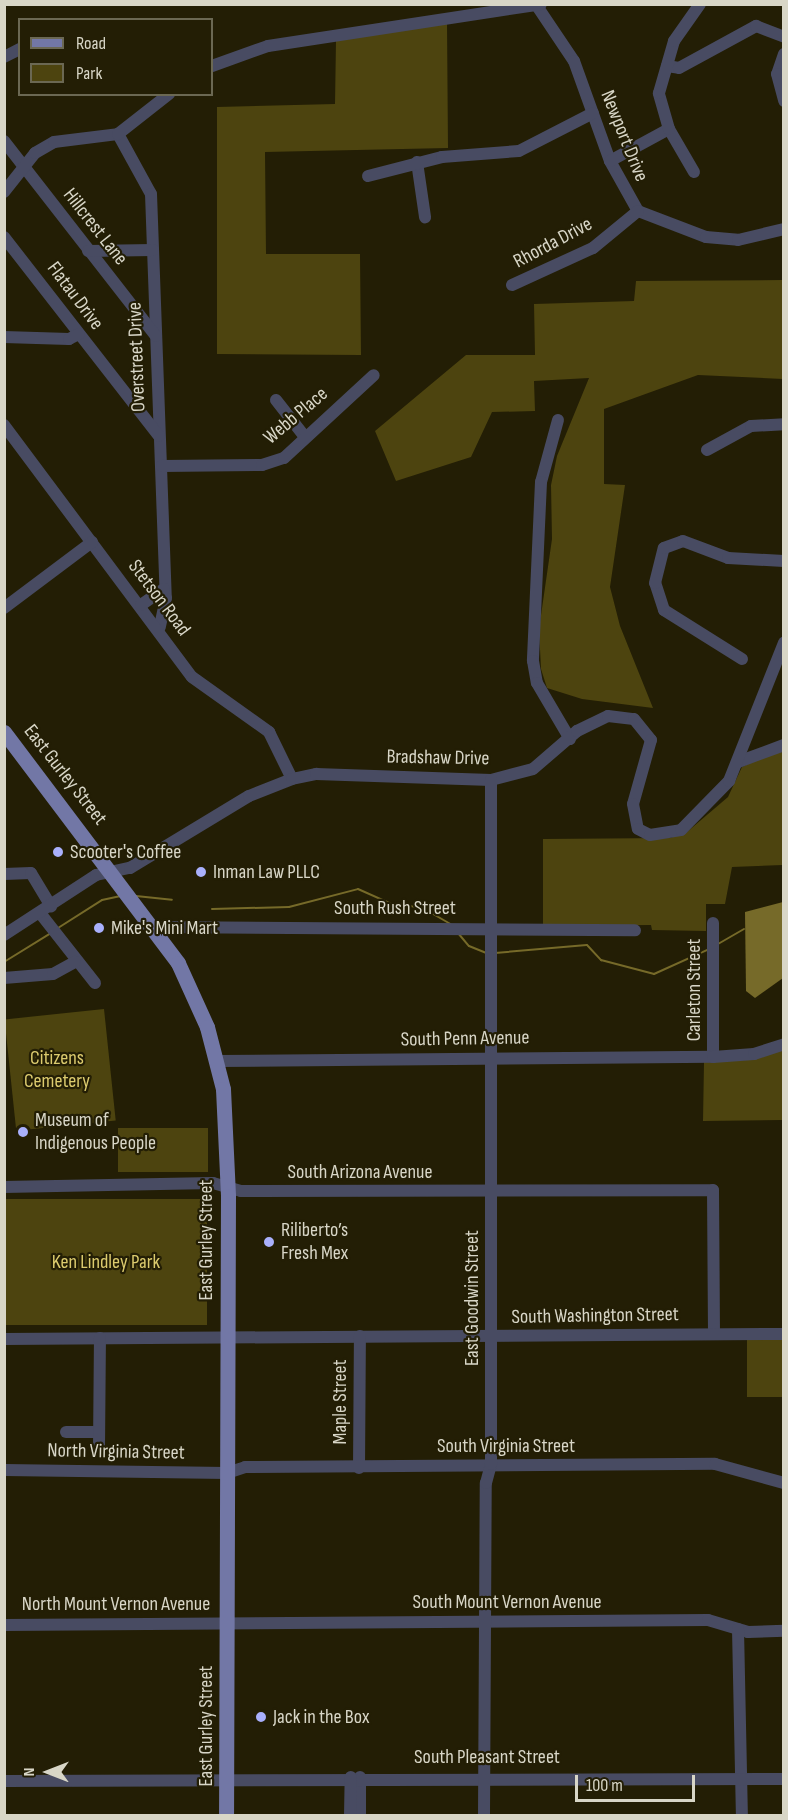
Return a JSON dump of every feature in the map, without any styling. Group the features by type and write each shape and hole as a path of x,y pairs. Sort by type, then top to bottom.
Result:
{"main road":[{"name":"East Gurley Street","path":"4,732 114,872 154,927 194,994 217,1061 227,1129 228,1189 226,1815"}],"street":[{"path":"694,172 669,129 660,100 674,41 700,4"},
{"path":"213,66 268,46 539,5"},
{"name":"Newport Drive","path":"539,5 574,62 610,161 638,211 706,237 738,240 783,229"},
{"path":"667,66 679,68 756,26 783,37"},
{"path":"4,57 18,50"},
{"path":"783,54 777,74 783,101"},
{"path":"4,192 23,165 54,142 118,134 166,96"},
{"path":"368,176 417,162 519,151 593,113"},
{"path":"610,161 669,129"},
{"name":"Overstreet Drive","path":"118,134 151,194 166,619 160,627"},
{"name":"Hillcrest Lane","path":"4,141 156,336"},
{"path":"417,162 425,217"},
{"name":"Rhorda Drive","path":"512,285 593,248 638,211"},
{"name":"Flatau Drive","path":"4,237 159,436"},
{"path":"88,251 153,250"},
{"path":"4,337 69,339 79,334"},
{"name":"Webb Place","path":"162,466 262,465 284,458 374,375"},
{"path":"276,400 305,437"},
{"path":"558,420 541,482 533,661 537,683 570,739"},
{"path":"707,450 751,426 783,424"},
{"name":"Stetson Road","path":"4,425 208,692 270,732 292,779"},
{"path":"742,659 664,610 655,583 664,548 683,541 728,558 783,561"},
{"path":"4,608 92,542"},
{"path":"141,605 164,589"},
{"name":"Bradshaw Drive","path":"4,935 96,875 130,868 249,796 292,779 316,774 491,780 532,769 570,739 608,716 634,719 645,727 649,758 633,818 650,834 681,830 694,821 718,796 738,762 783,643"},
{"path":"738,762 783,745"},
{"name":"East Goodwin Street","path":"484,1815 486,1484 491,1464 493,928 491,780"},
{"path":"4,874 31,873 51,906"},
{"path":"40,913 75,962 95,983"},
{"name":"Carleton Street","path":"713,923 713,1057"},
{"name":"South Rush Street","path":"154,927 635,930"},
{"path":"4,978 53,974 75,962"},
{"name":"South Penn Avenue","path":"217,1061 713,1057 754,1054 783,1044"},
{"name":"South Arizona Avenue","path":"4,1186 213,1183 228,1189 713,1190 714,1334"},
{"name":"South Washington Street","path":"4,1339 783,1334"},
{"name":"Maple Street","path":"359,1468 360,1336"},
{"path":"99,1448 100,1338"},
{"path":"66,1432 99,1432"},
{"name":"South Virginia Street","path":"227,1473 245,1467 715,1464 783,1483"},
{"name":"North Virginia Street","path":"4,1470 227,1473"},
{"name":"South Mount Vernon Avenue","path":"228,1624 708,1620 738,1629 783,1631"},
{"name":"North Mount Vernon Avenue","path":"4,1625 228,1624"},
{"path":"738,1629 741,1815"},
{"path":"350,1815 356,1777"},
{"path":"356,1777 360,1815"},
{"name":"South Pleasant Street","path":"4,1781 356,1777 783,1779"}],"green space":[{"path":"447,22 448,148 265,152 266,254 360,254 361,355 217,354 217,107 335,104 336,40"},
{"path":"783,280 783,379 698,375 604,409 604,484 625,485 610,587 620,626 653,708 582,699 547,688 541,669 539,629 552,539 551,485 557,456 589,378 534,381 535,411 492,412 471,457 396,481 375,431 466,355 535,355 534,304 634,301 636,281"},
{"path":"783,747 783,865 732,867 725,904 706,904 706,931 652,930 651,925 543,926 543,839 670,838 687,832 728,797 742,767"},
{"name":"Citizens Cemetery","path":"104,1009 116,1120 16,1131 5,1019"},
{"path":"783,1050 783,1272 782,1120 703,1121 704,1062 746,1060"},
{"path":"118,1128 208,1128 208,1172 118,1172"},
{"name":"Ken Lindley Park","path":"5,1199 207,1199 207,1325 5,1325"},
{"path":"747,1338 783,1338 783,1397 747,1397"}],"shaded area":[{"path":"783,902 783,978 755,998 746,991 745,912"}],"waterway":[{"path":"212,909 289,907 358,889 391,904 421,907 451,924"},
{"path":"58,928 102,900 121,896"},
{"path":"136,896 172,900"},
{"path":"718,944 744,929"},
{"path":"4,962 51,933"},
{"path":"458,933 469,946 486,953"},
{"path":"495,953 587,945 601,960 654,974 707,950"}],"place":[{"name":"Scooter's Coffee","path":"58,852"},
{"name":"Inman Law PLLC","path":"201,872"},
{"name":"Mike's Mini Mart","path":"99,928"},
{"name":"Museum of Indigenous People","path":"23,1132"},
{"name":"Riliberto’s Fresh Mex","path":"269,1242"},
{"name":"Jack in the Box","path":"261,1717"}]}
